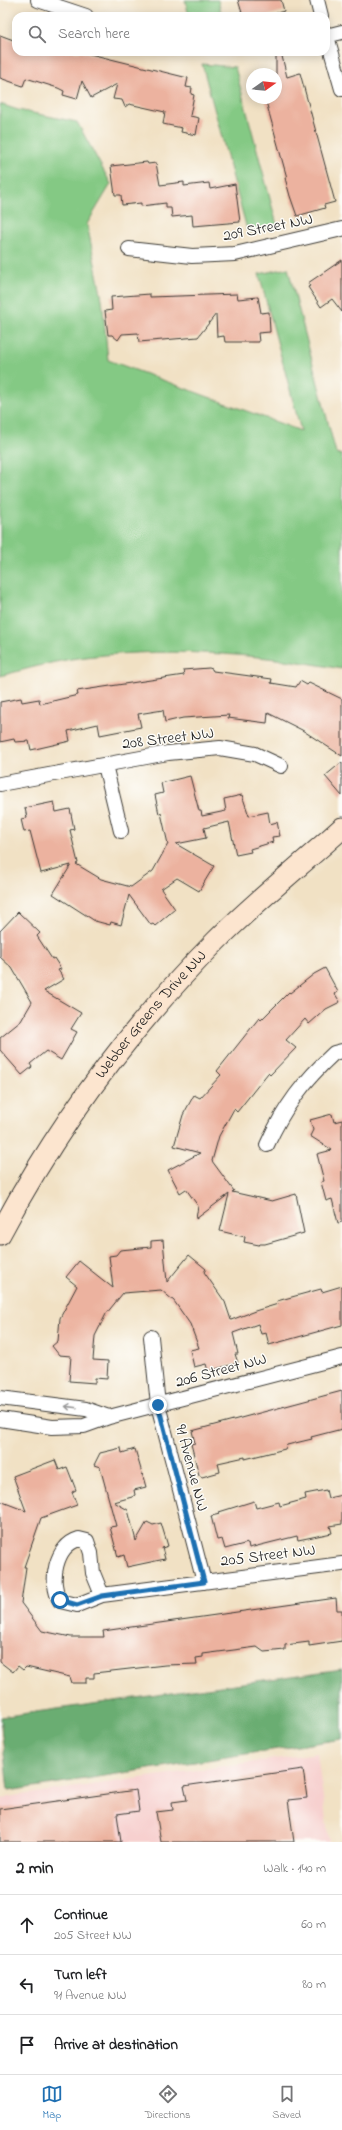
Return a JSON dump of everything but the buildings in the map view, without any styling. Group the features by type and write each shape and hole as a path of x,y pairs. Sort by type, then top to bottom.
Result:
{"main road":[{"name":"Webber Greens Drive NW","path":"0,1234 51,1145 74,1111 129,1037 217,940 342,828"}],"street":[{"path":"39,0 74,12"},
{"path":"317,0 320,12"},
{"path":"330,34 342,32"},
{"path":"330,48 342,89"},
{"name":"209 Street NW","path":"129,249 192,256 235,254 342,230"},
{"name":"208 Street NW","path":"0,784 168,753 220,748 255,754 281,766"},
{"name":"208 Street NW","path":"105,765 122,831"},
{"path":"267,1145 279,1118 297,1091 334,1053 342,1051"},
{"name":"91 Avenue NW","path":"151,1337 158,1405 204,1582"},
{"name":"206 Street NW","path":"0,1418 52,1427 84,1426 109,1417 342,1357"},
{"path":"0,1398 86,1409 109,1417"},
{"name":"205 Street NW","path":"102,1596 93,1573 91,1553 87,1541 79,1539 72,1541 58,1560 55,1572 56,1593 60,1600 77,1605 102,1596 342,1564"}],"shaded area":[{"path":"317,1753 329,1842 0,1842 0,1798"}],"green space":[{"path":"185,0 218,0 221,12 188,12"},
{"path":"202,64 235,67 277,225 248,233"},
{"path":"0,104 18,110 77,122 111,184 87,224 102,299 108,360 301,431 259,274 288,268 336,453 342,455 342,669 309,663 241,655 173,652 105,655 71,659 0,676"},
{"path":"342,1669 342,1739 8,1791 0,1717"}],"route":[{"path":"60,1600 69,1604 77,1605 84,1604 90,1600 102,1596 204,1582 158,1405"}]}
